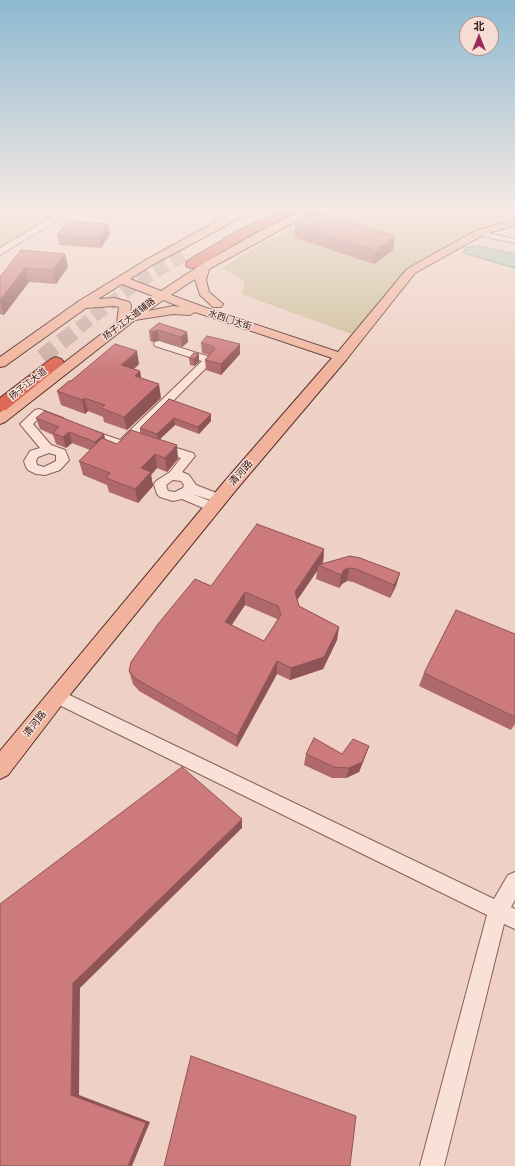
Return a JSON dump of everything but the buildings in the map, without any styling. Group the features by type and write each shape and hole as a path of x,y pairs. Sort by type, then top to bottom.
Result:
{"highway":[{"name":"扬子江大道","path":"0,388 49,360 0,406"}],"main road":[{"path":"0,363 82,304 146,265"},
{"name":"扬子江大道辅路","path":"0,419 126,321 209,265"},
{"name":"清河路","path":"0,768 56,696 216,503 341,348 410,270 419,265"},
{"path":"204,268 200,280 204,293 217,304"},
{"name":"水西门大街","path":"133,273 217,304 297,330"},
{"name":"水西门大街","path":"120,280 204,312 341,348"},
{"path":"82,304 114,302 125,305 126,321 146,314 173,310 204,312"}],"street":[{"path":"48,449 26,424 40,412 122,446 209,360 159,344"},
{"path":"130,437 189,456 176,472 176,476"},
{"path":"187,491 188,480 181,476 171,476 160,484 161,491 164,494 173,497 187,491 216,503"},
{"path":"56,696 506,914"},
{"path":"432,1166 515,882"}],"shaded area":[{"path":"226,265 419,265 411,271 357,336 241,294 245,282 222,268"},
{"path":"506,265 515,265 515,268"}],"tunnel":[{"path":"79,328 134,285 166,265"},
{"path":"42,357 80,327"}]}
